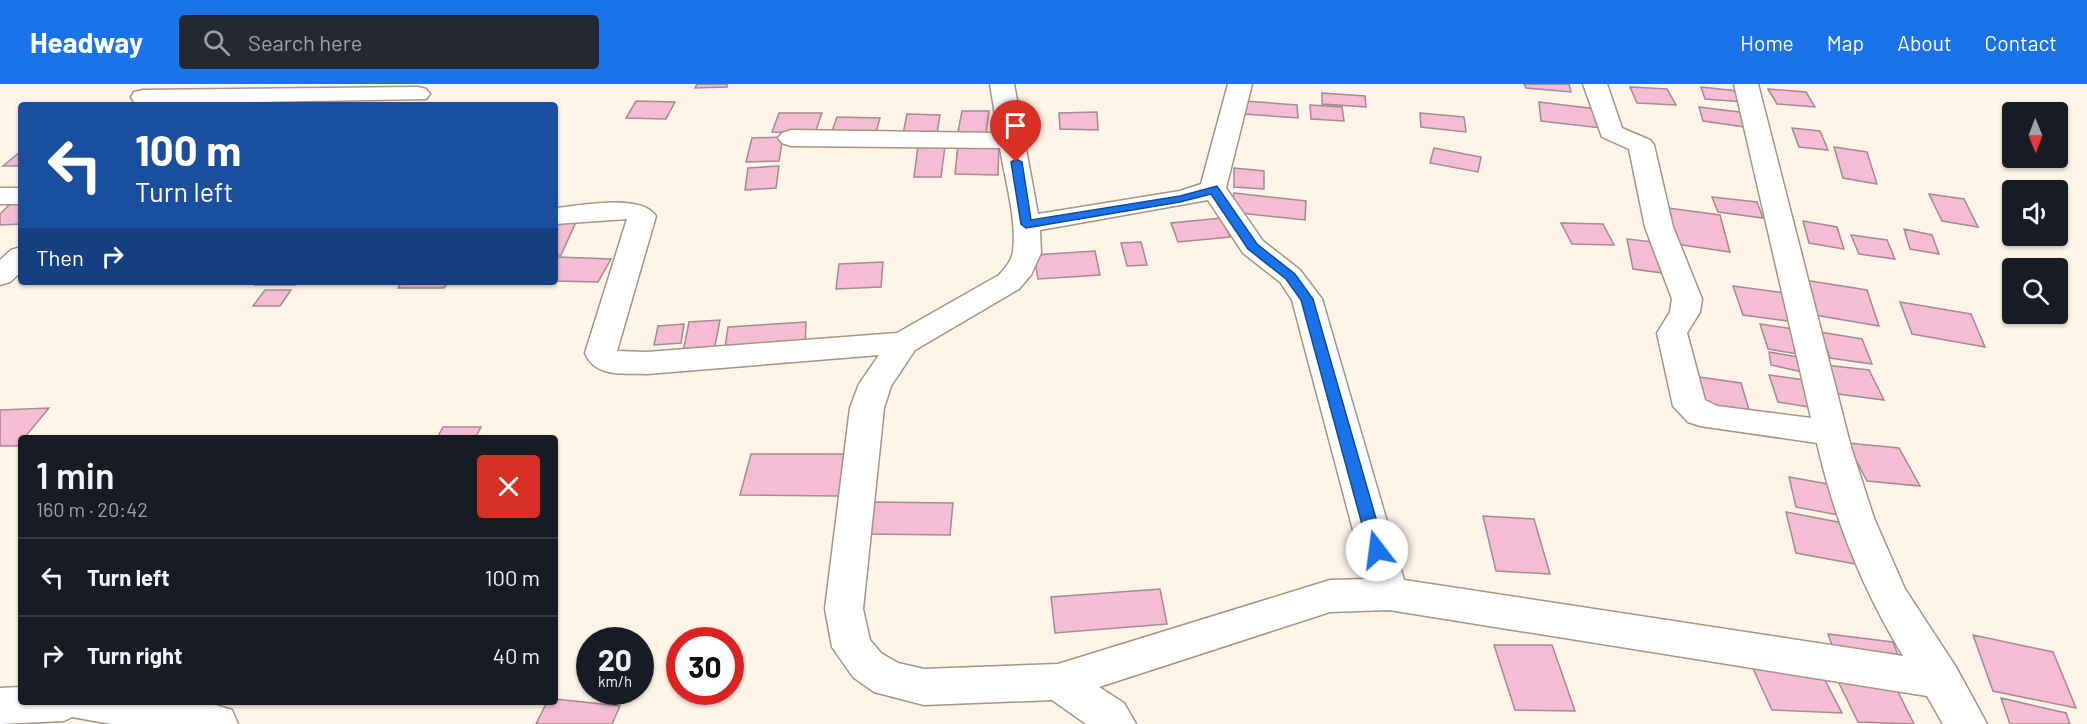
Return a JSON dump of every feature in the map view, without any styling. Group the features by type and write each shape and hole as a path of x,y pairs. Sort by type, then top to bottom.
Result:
{"street":[{"path":"1002,84 1026,224 1027,253 1022,268 1010,282 904,343 874,384 867,408 844,609 852,647 867,665 888,679 924,687 1058,682 1330,596 1389,594 1941,680"},
{"path":"1240,84 1233,103 1213,188 1253,247 1290,276 1307,299 1389,594"},
{"path":"1594,84 1611,132 1641,145 1659,227 1689,305 1672,333 1690,406 1700,414 1718,418 1830,433"},
{"path":"1746,84 1825,403 1830,433 1871,558 1896,608 1966,724"},
{"path":"144,95 418,94"},
{"path":"791,138 1013,141"},
{"path":"1026,224 1180,199 1204,193 1213,188"},
{"path":"0,196 18,196"},
{"path":"558,216 625,211 642,216 602,353 603,358 610,362 647,363 904,343"},
{"path":"0,276 18,258"},
{"path":"1058,682 1109,716 1115,724"},
{"path":"0,707 26,705"},
{"path":"139,705 178,707 217,724"}],"building":[{"path":"697,84 727,84 727,87 695,88"},
{"path":"1524,84 1569,84 1571,92 1526,88"},
{"path":"1630,87 1667,89 1676,105 1637,103"},
{"path":"1701,87 1738,91 1743,102 1705,99"},
{"path":"1768,89 1806,92 1815,107 1777,104"},
{"path":"1322,93 1365,96 1366,107 1322,104"},
{"path":"636,101 675,102 666,119 626,118"},
{"path":"1245,101 1297,105 1298,118 1245,114"},
{"path":"1539,102 1597,109 1601,128 1541,121"},
{"path":"1310,105 1342,107 1344,121 1311,119"},
{"path":"1699,107 1747,113 1752,128 1703,121"},
{"path":"962,111 989,111 986,133 958,132"},
{"path":"1097,112 1098,130 1060,129 1059,113"},
{"path":"779,113 822,113 815,133 772,132"},
{"path":"1420,113 1464,117 1466,132 1421,127"},
{"path":"907,114 940,115 937,134 903,134"},
{"path":"837,117 880,118 876,132 832,131"},
{"path":"1792,128 1820,131 1828,150 1799,147"},
{"path":"783,137 779,161 746,162 752,138"},
{"path":"958,145 999,145 998,175 955,174"},
{"path":"918,146 945,146 941,177 914,177"},
{"path":"1834,147 1867,152 1877,184 1843,178"},
{"path":"1434,148 1481,157 1478,172 1430,163"},
{"path":"18,154 18,166 3,166"},
{"path":"779,166 776,188 745,190 748,168"},
{"path":"1234,168 1264,171 1264,189 1234,187"},
{"path":"1234,193 1306,201 1305,220 1231,212"},
{"path":"1929,194 1964,199 1978,227 1942,221"},
{"path":"1712,197 1757,202 1763,218 1718,212"},
{"path":"13,201 18,201 18,224 0,225 0,214"},
{"path":"1668,208 1720,215 1730,252 1676,244"},
{"path":"1222,218 1230,237 1178,242 1171,223"},
{"path":"1803,221 1837,227 1844,249 1809,243"},
{"path":"558,222 576,222 561,255 558,255"},
{"path":"1561,223 1603,224 1614,245 1572,244"},
{"path":"1904,229 1932,235 1939,254 1910,249"},
{"path":"1851,235 1887,240 1895,259 1859,254"},
{"path":"1627,239 1662,243 1670,274 1633,269"},
{"path":"1141,242 1147,265 1127,266 1121,243"},
{"path":"1095,251 1100,275 1038,279 1034,255"},
{"path":"558,257 611,259 598,282 558,281"},
{"path":"883,262 881,287 836,289 839,264"},
{"path":"1804,280 1867,290 1879,326 1815,315"},
{"path":"400,285 446,285 444,288 398,288"},
{"path":"1733,286 1785,293 1796,322 1743,315"},
{"path":"265,290 291,290 280,306 253,306"},
{"path":"1900,302 1971,314 1985,347 1912,334"},
{"path":"720,320 714,351 683,352 689,322"},
{"path":"806,322 805,348 724,354 728,327"},
{"path":"684,324 681,343 654,345 658,326"},
{"path":"1760,324 1794,329 1804,355 1768,349"},
{"path":"1820,332 1862,339 1872,364 1830,358"},
{"path":"1769,352 1804,358 1806,373 1771,365"},
{"path":"1825,365 1869,370 1884,400 1838,394"},
{"path":"1769,375 1805,380 1815,408 1778,402"},
{"path":"1692,376 1741,383 1750,413 1700,407"},
{"path":"49,408 26,435 18,435 18,446 0,446 0,410"},
{"path":"443,427 481,427 477,435 439,435"},
{"path":"1847,443 1899,448 1920,486 1867,481"},
{"path":"751,454 846,454 839,496 740,495"},
{"path":"1789,477 1839,486 1849,517 1796,507"},
{"path":"872,502 953,503 950,535 866,534"},
{"path":"1786,512 1848,524 1861,565 1796,553"},
{"path":"1483,516 1534,519 1550,574 1496,571"},
{"path":"1160,589 1167,624 1055,633 1051,597"},
{"path":"1828,634 1893,642 1904,671 1838,662"},
{"path":"1973,635 2053,652 2076,708 1993,691"},
{"path":"1494,645 1552,645 1575,711 1515,710"},
{"path":"1749,660 1818,667 1842,713 1772,710"},
{"path":"1835,675 1891,678 1914,724 1858,722"},
{"path":"2001,698 2066,713 2070,724 2010,724"},
{"path":"558,699 576,701 576,705 620,706 612,724 536,724 546,705 558,705"}],"route":[{"path":"1016,162 1026,224 1180,199 1204,193 1213,188 1247,240 1290,276 1307,299 1377,550"}]}
